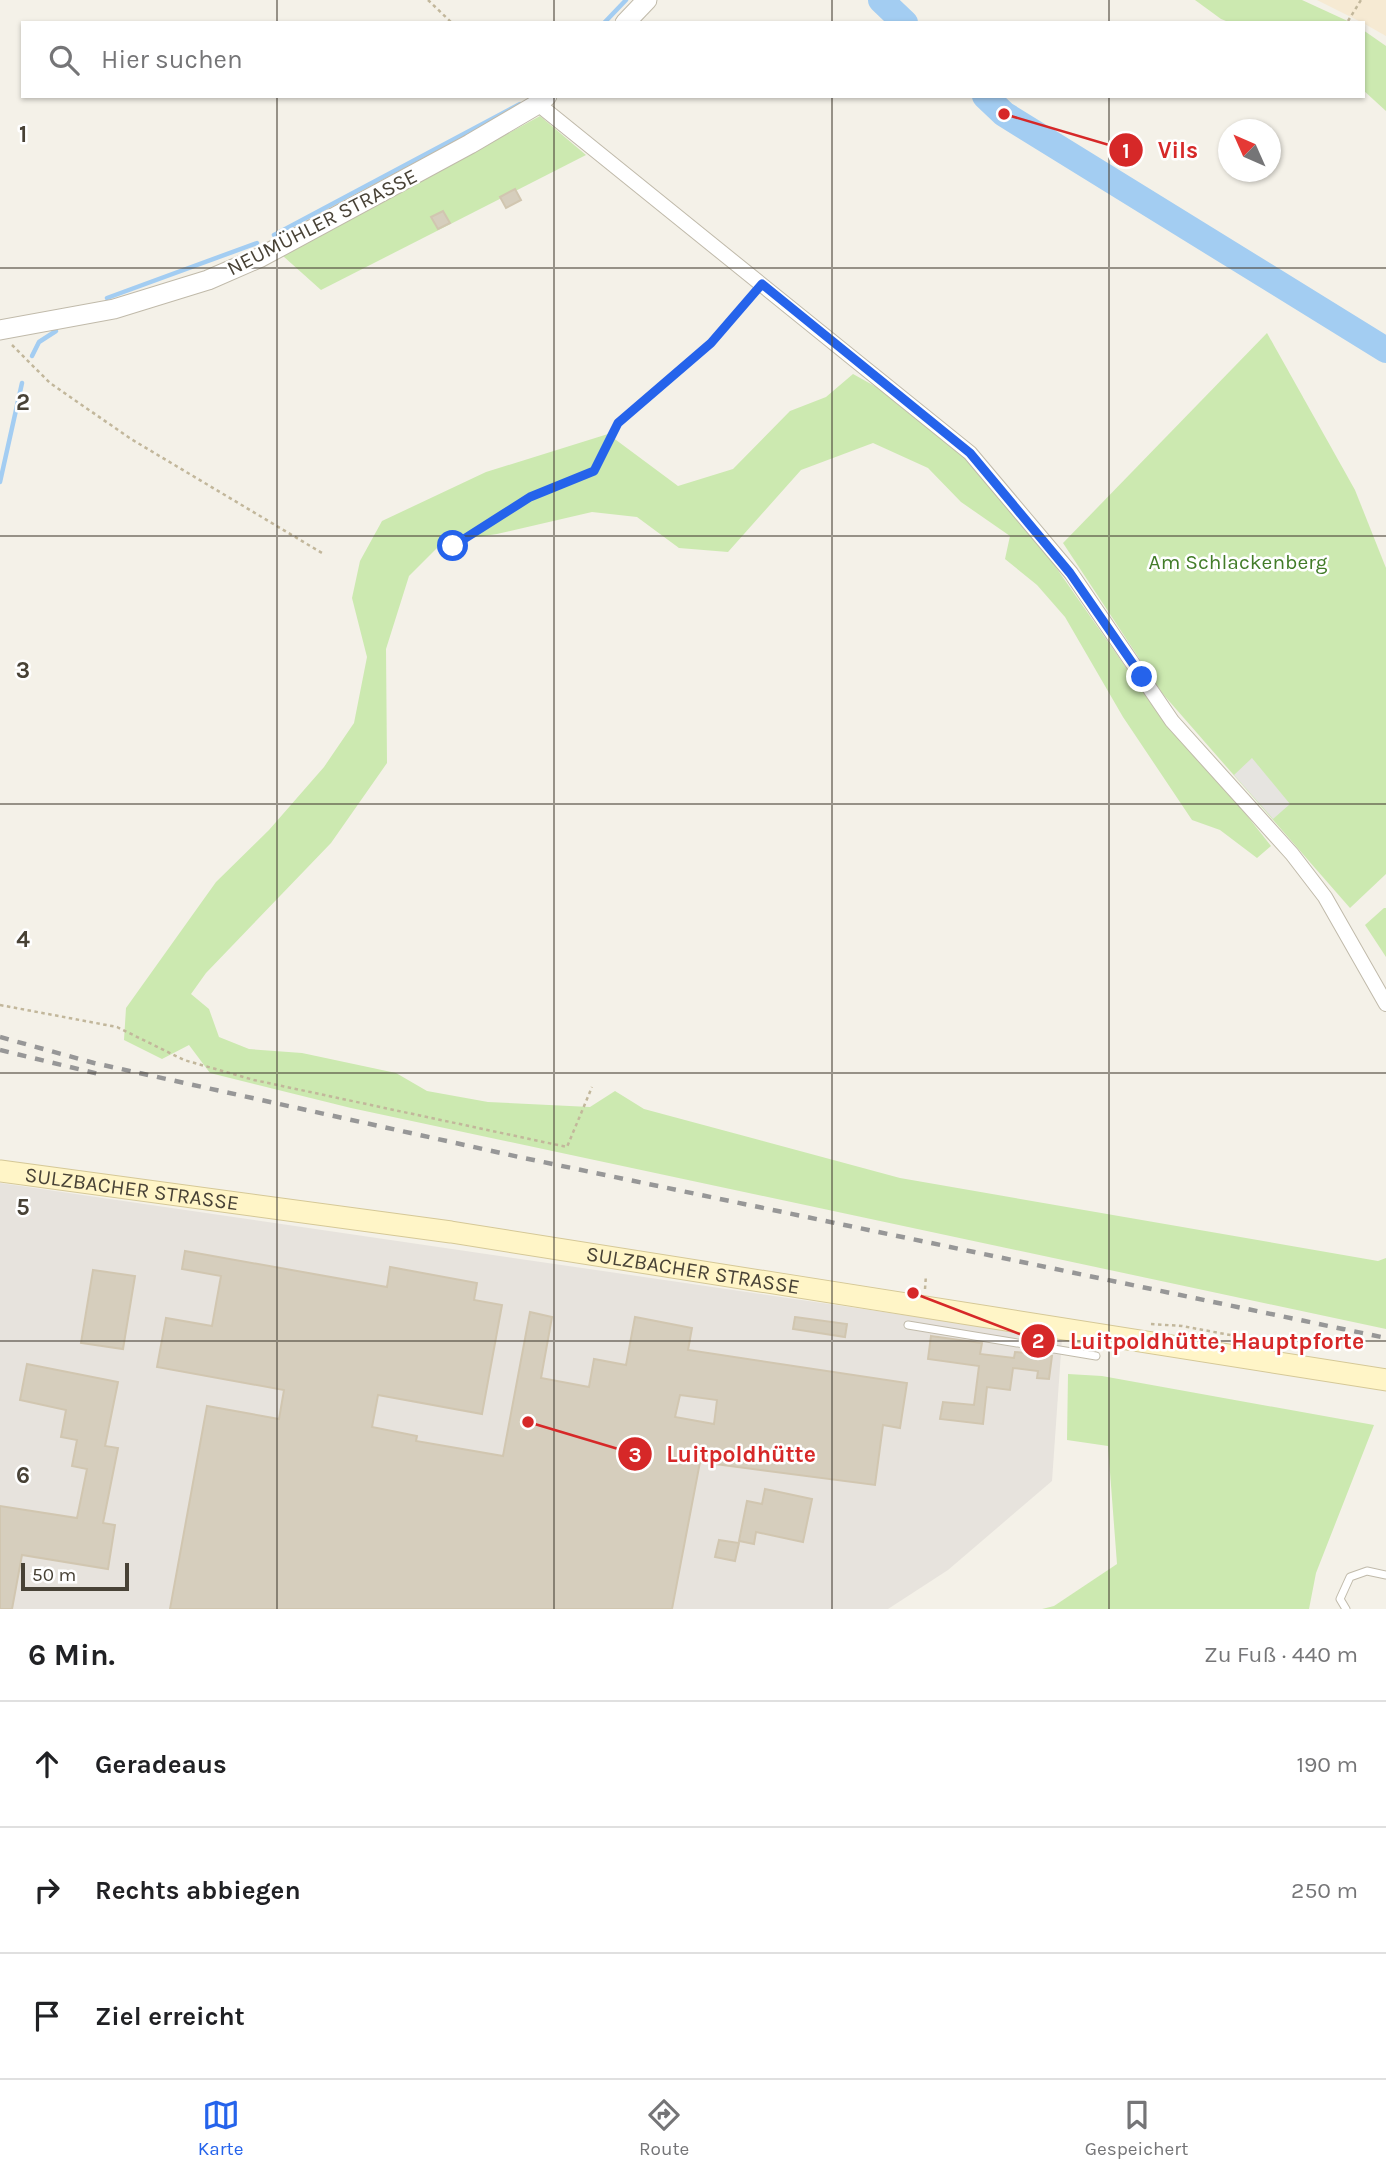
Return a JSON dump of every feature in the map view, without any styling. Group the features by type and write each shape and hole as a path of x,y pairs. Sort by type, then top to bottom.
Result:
{"main road":[{"name":"SULZBACHER STRASSE","path":"0,1171 451,1232 1386,1380"}],"street":[{"path":"627,21 648,0"},
{"path":"542,100 970,453 1070,573 1172,721 1292,854 1325,897 1386,1004"},
{"name":"NEUMÜHLER STRASSE","path":"4,336 114,309 208,280 250,262 447,156 542,100"}],"lane":[{"path":"908,1325 1096,1356"},
{"path":"1346,1609 1339,1599 1350,1577 1367,1571 1386,1575"}],"path":[{"path":"428,0 450,21"},
{"path":"1348,21 1361,0"},
{"path":"453,546 530,497 594,471 618,423 711,343 762,284"},
{"path":"4,336 50,383 131,439 322,553"},
{"path":"0,1005 117,1027 184,1060 254,1080 567,1147 592,1087"},
{"path":"924,1296 926,1275"}],"shaded area":[{"path":"1317,0 1386,0 1386,36 1365,24 1365,21 1359,21"},
{"path":"1252,758 1290,804 1273,819 1234,775"},
{"path":"0,1183 1062,1338 1052,1481 948,1570 888,1609 0,1609"}],"green space":[{"path":"1195,0 1302,0 1348,21 1226,21"},
{"path":"1365,31 1386,46 1386,111 1365,92"},
{"path":"540,116 586,155 321,290 283,256"},
{"name":"Am Schlackenberg","path":"1267,333 1355,490 1386,568 1386,874 1350,908 1162,693 1063,543"},
{"path":"853,374 889,394 950,442 1011,503 1162,719 1226,789 1271,846 1257,858 1220,830 1192,820 1123,717 1065,617 1037,585 1005,559 1010,536 961,502 928,468 873,443 801,470 728,552 679,548 637,517 592,512 497,534 443,542 409,576 386,649 387,763 331,843 206,973 191,994 209,1009 219,1037 249,1049 302,1053 396,1073 427,1091 488,1102 590,1107 615,1091 644,1109 900,1178 1378,1261 1386,1258 1386,1329 351,1108 210,1073 189,1045 162,1059 124,1040 126,1008 216,882 269,830 324,767 354,723 367,657 352,598 360,561 382,521 486,472 608,434 678,486 733,469 790,411 826,397"},
{"path":"1386,908 1386,957 1365,925"},
{"path":"1068,1374 1102,1376 1374,1425 1316,1573 1309,1609 1042,1609 1054,1606 1117,1564 1108,1446 1067,1440"}],"building":[{"path":"515,189 521,200 506,208 500,197"},
{"path":"443,211 450,223 438,229 431,217"},
{"path":"185,1251 387,1287 390,1267 477,1283 474,1300 502,1305 482,1414 378,1395 372,1427 417,1436 416,1441 503,1456 530,1312 552,1317 541,1378 589,1387 594,1359 626,1365 635,1317 692,1328 688,1350 907,1383 900,1428 883,1425 875,1485 700,1462 672,1609 170,1609 207,1406 279,1419 284,1390 157,1367 166,1318 212,1326 221,1276 182,1269","holes":["680,1395 717,1400 714,1424 675,1417"]},
{"path":"93,1270 135,1276 123,1349 81,1343"},
{"path":"795,1317 847,1324 845,1337 793,1329"},
{"path":"931,1336 982,1343 980,1354 1014,1358 1015,1352 1052,1356 1049,1379 1037,1378 1038,1371 1013,1368 1010,1390 987,1387 983,1424 940,1419 943,1402 974,1405 979,1366 928,1359"},
{"path":"27,1364 118,1382 105,1446 118,1448 103,1523 115,1525 108,1569 22,1555 12,1609 0,1609 0,1506 77,1518 87,1469 72,1466 77,1440 61,1437 66,1410 20,1400"},
{"path":"765,1489 812,1499 803,1542 756,1532 754,1544 739,1541 747,1501 762,1504"},
{"path":"719,1540 739,1543 735,1561 715,1557"}],"waterway":[{"path":"606,21 626,0"},
{"path":"881,0 903,21"},
{"path":"987,98 1004,114 1386,350"},
{"path":"274,235 520,104"},
{"path":"107,298 257,243"},
{"path":"32,356 39,342 56,331"},
{"path":"0,482 22,383"}],"railway":[{"path":"0,1037 94,1063 519,1157 1386,1338"},
{"path":"0,1050 99,1074"}],"place":[{"name":"Vils","path":"1004,114"},
{"name":"Luitpoldhütte, Hauptpforte","path":"913,1293"},
{"name":"Luitpoldhütte","path":"528,1422"}],"route":[{"path":"453,546 530,497 594,471 618,423 711,343 762,284 970,453 1070,573 1142,677"}]}
